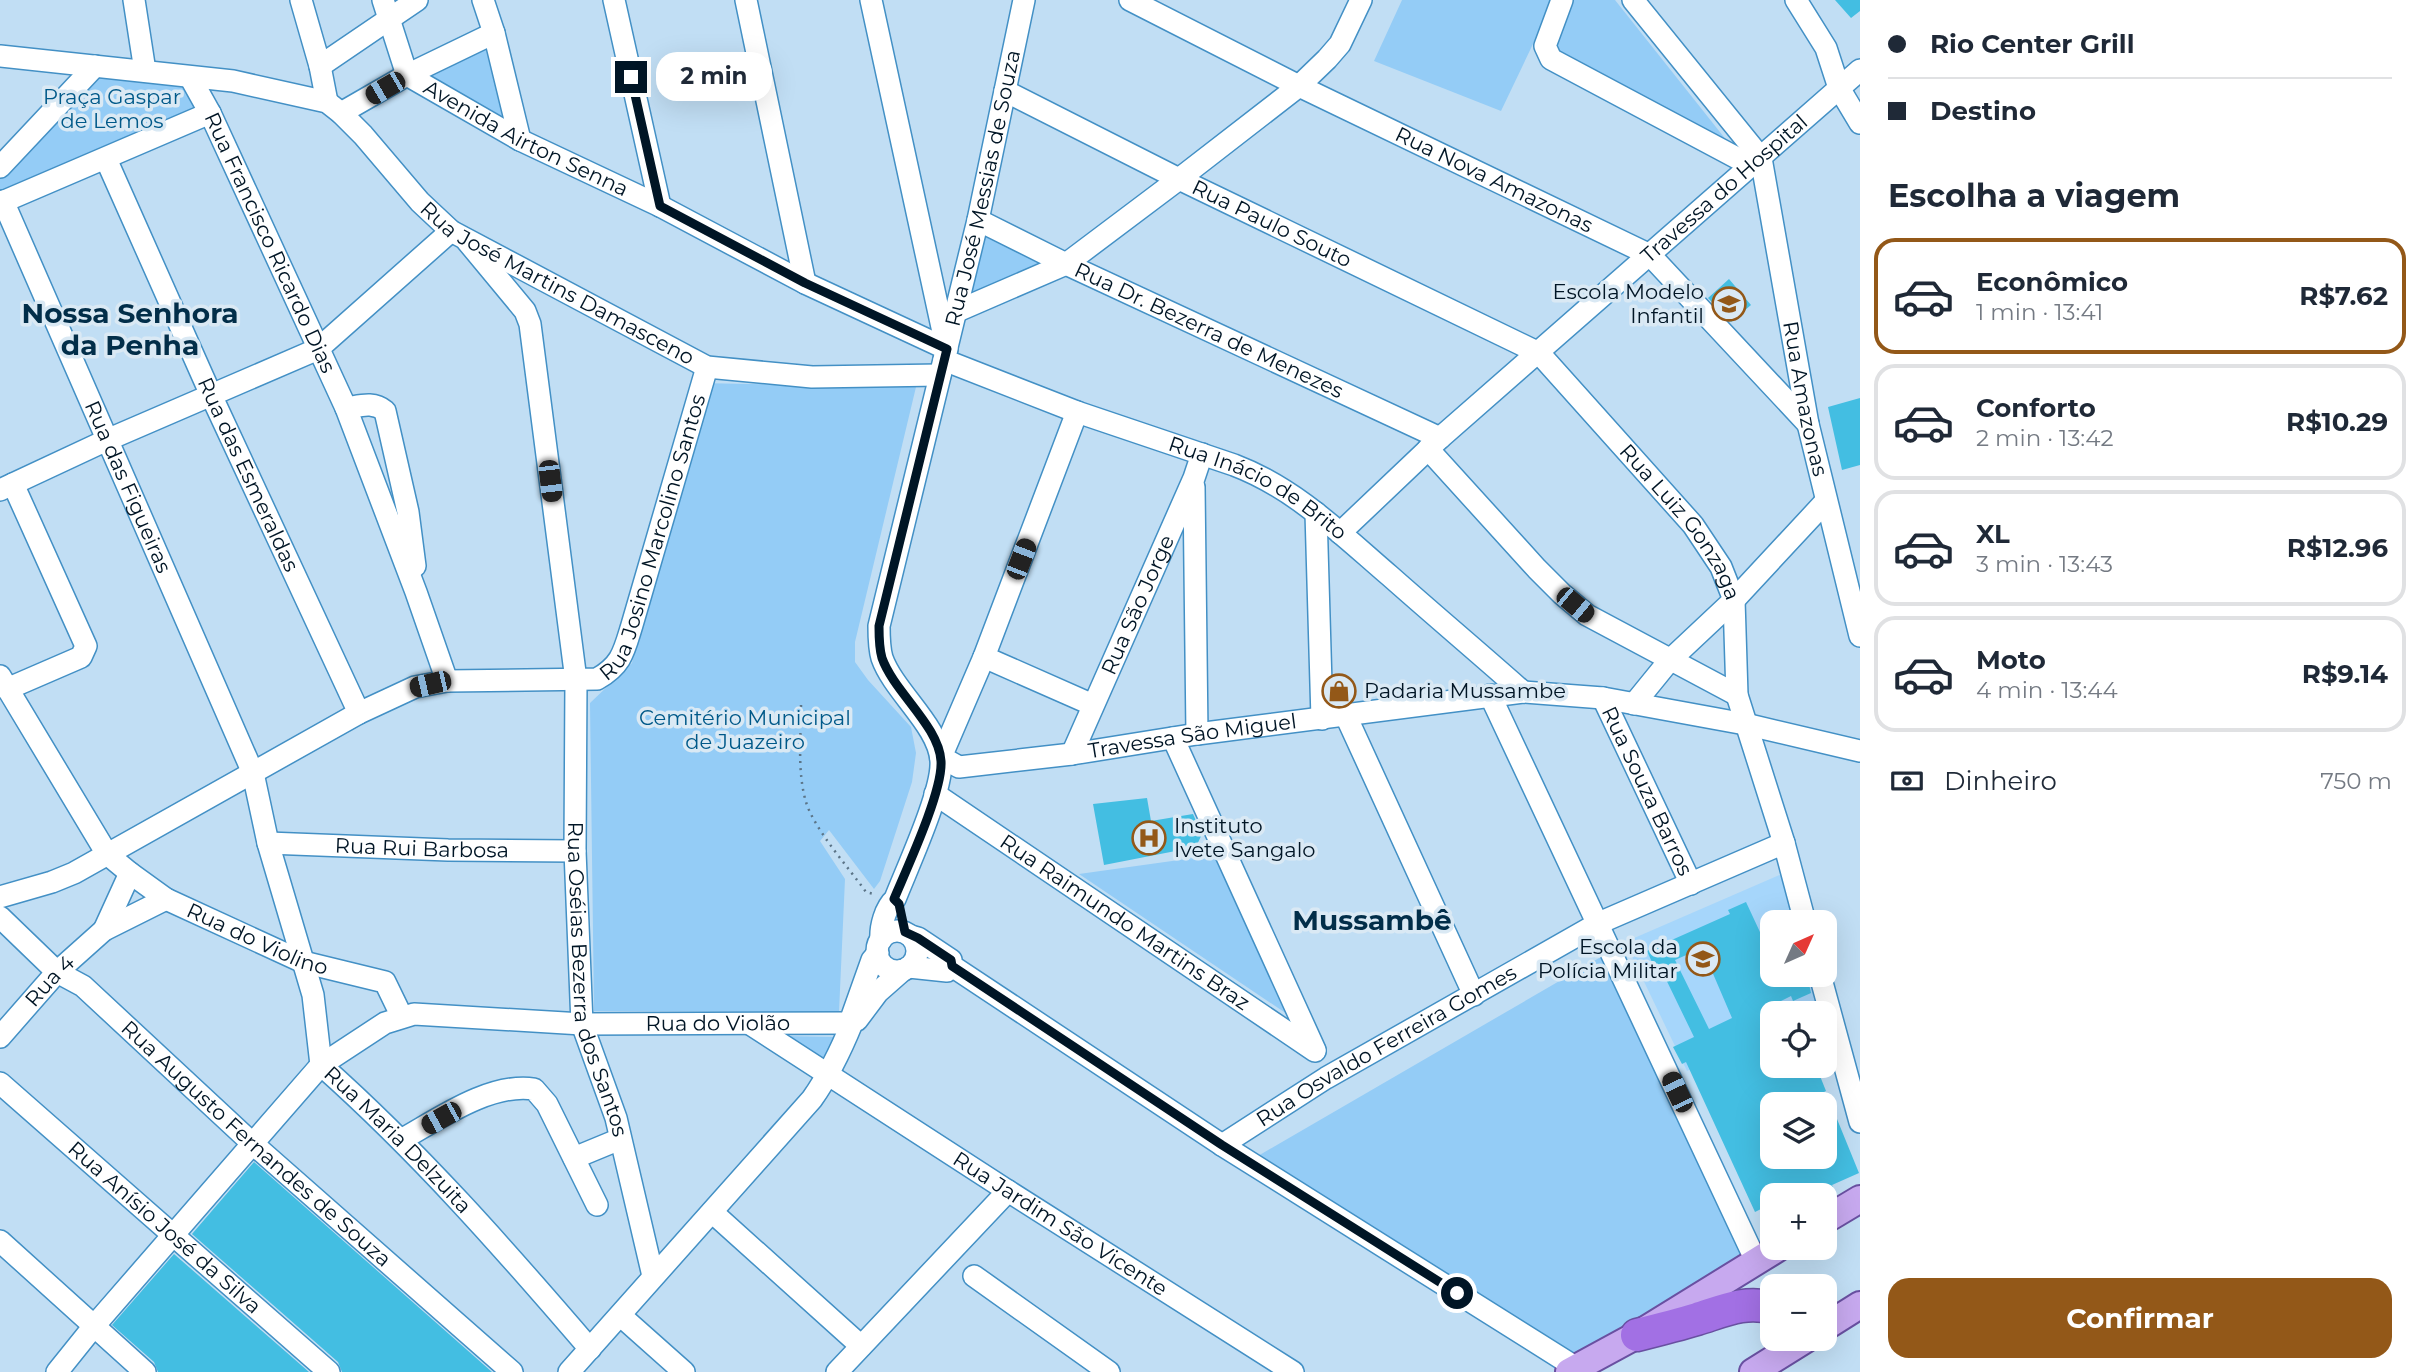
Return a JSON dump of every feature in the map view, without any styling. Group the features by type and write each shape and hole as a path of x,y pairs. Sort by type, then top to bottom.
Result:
{"highway":[{"path":"1637,1335 1731,1307 1745,1304 1760,1306"}],"main road":[{"path":"1837,1213 1860,1199"},
{"path":"1581,1370 1760,1259"},
{"path":"1837,1319 1860,1305"},
{"path":"1753,1372 1787,1351"}],"street":[{"path":"134,0 145,71"},
{"path":"301,0 334,107"},
{"path":"320,66 386,10 417,0"},
{"path":"483,0 494,33 520,139"},
{"path":"614,0 660,206"},
{"path":"746,0 805,283"},
{"path":"871,0 944,361"},
{"path":"1012,0 1018,22"},
{"name":"Rua José Messias de Souza","path":"941,757 928,728 890,674 882,657 879,626 978,220 1024,0"},
{"name":"Rua Nova Amazonas","path":"1130,0 1299,86 1650,256 1808,424"},
{"path":"955,312 1066,264 1179,179 1299,86 1327,59 1340,44 1361,0"},
{"path":"1562,0 1545,46 1548,55 1556,62 1756,162"},
{"path":"1633,0 1756,162"},
{"path":"1796,0 1826,48 1839,88 1860,122"},
{"path":"386,10 407,75"},
{"path":"0,56 233,81 334,107 494,33"},
{"path":"1826,48 1859,74"},
{"path":"0,167 95,66"},
{"name":"Travessa do Hospital","path":"1340,533 1434,443 1839,88 1859,74"},
{"name":"Avenida Airton Senna","path":"407,75 520,139 660,206 805,283 944,361"},
{"name":"Rua Francisco Ricardo Dias","path":"190,77 210,113 346,408 447,681"},
{"name":"Rua Paulo Souto","path":"1005,91 1179,179 1539,353"},
{"name":"Rua José Martins Damasceno","path":"334,107 420,202 459,236 707,367 812,377 944,361"},
{"path":"2,202 210,113"},
{"name":"Rua das Esmeraldas","path":"106,159 211,395 359,713"},
{"name":"Rua Amazonas","path":"1756,162 1808,424 1860,636"},
{"name":"Rua das Figueiras","path":"2,202 253,773"},
{"name":"Rua Dr. Bezerra de Menezes","path":"978,220 1434,443"},
{"path":"107,855 4,682 81,657 86,646 7,487 107,440 318,349 459,236"},
{"name":"Rua Oséias Bezerra dos Santos","path":"459,236 525,311 530,324 576,680 575,851 582,1024 616,1118 653,1276"},
{"name":"Rua Luiz Gonzaga","path":"1539,353 1693,525 1721,566 1734,600 1737,695 1745,724"},
{"name":"Rua Inácio de Brito","path":"944,361 1077,412 1256,474 1316,513 1523,692"},
{"name":"Rua Josino Marcolino Santos","path":"0,897 52,882 107,855 359,713 415,687 447,681 597,679 609,672 621,659 707,367"},
{"name":"Rua Francisco Ricardo Dias","path":"346,408 378,406 385,411 389,419 408,512 416,592"},
{"path":"952,966 947,971 890,969 884,965 879,946 880,930 935,794 941,757 984,657 1077,412"},
{"path":"1434,443 1562,594 1587,615 1737,695"},
{"name":"Rua São Jorge","path":"1072,754 1194,478 1202,454"},
{"path":"1194,478 1197,734"},
{"path":"1634,704 1669,661 1734,600 1826,501"},
{"path":"1316,513 1322,719"},
{"path":"984,657 1093,705"},
{"name":"Travessa São Miguel","path":"941,757 959,767 1523,692 1603,698 1745,724 1860,751"},
{"path":"1490,695 1756,1261"},
{"name":"Rua Souza Barros","path":"1603,698 1690,884"},
{"path":"1346,716 1474,995"},
{"path":"1745,724 1784,843 1802,910"},
{"path":"1174,738 1326,1078"},
{"name":"Rua Maria Delzuita","path":"253,773 268,843 313,995 321,1065 401,1140 496,1241 590,1349"},
{"name":"Rua Raimundo Martins Braz","path":"935,794 1315,1051"},
{"name":"Rua Rui Barbosa","path":"268,843 448,850 575,851"},
{"name":"Rua Osvaldo Ferreira Gomes","path":"1222,1145 1326,1078 1599,923 1784,843"},
{"name":"Rua do Violino","path":"107,855 166,899 303,962 385,982 402,1017"},
{"name":"Rua 4","path":"104,930 130,873"},
{"name":"Rua 4","path":"0,1037 57,972 104,930 166,899"},
{"path":"852,1023 886,983 906,968 917,955 915,942 908,934 899,904 894,899"},
{"name":"Rua Augusto Fernandes de Souza","path":"0,917 57,972 83,986 253,1144 512,1372"},
{"path":"569,1372 812,1098 828,1076 852,1023 851,1019 872,960 891,931 918,938 951,960 952,966 1222,1145 1581,1370"},
{"path":"1823,987 1860,1122"},
{"name":"Rua do Violão","path":"402,1017 414,1014 582,1024 852,1023"},
{"path":"57,1372 321,1065 385,1023 402,1017"},
{"name":"Rua Jardim São Vicente","path":"750,1024 1293,1372"},
{"name":"Rua Anísio José da Silva","path":"0,1083 330,1372"},
{"path":"401,1140 476,1099 505,1090 528,1088 537,1091 547,1104 597,1205"},
{"path":"574,1158 620,1139"},
{"path":"837,1372 1008,1191"},
{"path":"712,1212 860,1346"},
{"path":"0,1241 145,1372"},
{"path":"974,1276 1109,1372"},
{"path":"621,1316 684,1372"}],"path":[{"path":"801,705 802,785 807,804 816,822 866,892 894,899"}],"shaded area":[{"name":"Escola da Polícia Militar","path":"1782,874 1793,910 1760,910 1760,987 1817,987 1822,1001 1760,1001 1760,1034 1687,1071 1625,942"}],"green space":[{"path":"1402,0 1554,0 1501,111 1374,61"},
{"path":"1574,0 1615,0 1735,151 1551,55"},
{"path":"490,45 514,134 421,76"},
{"name":"Praça Gaspar de Lemos","path":"96,77 182,84 197,108 0,196 0,175"},
{"path":"978,220 1066,264 955,312"},
{"name":"Cemitério Municipal de Juazeiro","path":"698,383 916,387 855,642 855,662 911,727 916,753 912,782 880,881 874,889 829,830 820,841 845,879 839,1012 594,1011 590,703 632,663"},
{"path":"1215,855 1290,1016 1079,874"},
{"path":"1606,954 1753,1270 1585,1371 1251,1160"},
{"path":"782,1036 837,1037 828,1063"}],"building":[{"path":"1835,0 1860,0 1860,11 1851,18"},
{"path":"1729,279 1751,305 1731,322 1708,298"},
{"path":"1860,398 1860,465 1842,470 1828,407"},
{"name":"Instituto Ivete Sangalo","path":"1147,798 1151,821 1193,814 1202,834 1196,847 1104,865 1093,804"},
{"path":"1746,902 1760,932 1760,987 1810,987 1811,993 1793,1001 1791,996 1781,1001 1760,1001 1760,1078 1821,1078 1826,1091 1760,1092 1760,1169 1837,1169 1837,1119 1859,1173 1836,1183 1760,1183 1760,1210 1755,1212 1686,1062 1682,1064 1673,1047 1694,1037 1660,967 1655,969 1647,951 1730,914 1728,910","holes":["1702,948 1732,1018 1709,1029 1675,960"]},
{"path":"254,1162 492,1372 342,1372 338,1362 192,1234"},
{"path":"174,1254 309,1372 158,1372 154,1362 112,1325"}],"place":[{"name":"Escola Modelo Infantil","path":"1729,304"},
{"name":"Padaria Mussambe","path":"1339,691"},
{"name":"Instituto Ivete Sangalo","path":"1149,838"},
{"name":"Escola da Polícia Militar","path":"1703,959"}],"district":[{"name":"Nossa Senhora da Penha","path":"130,329"},
{"name":"Mussambê","path":"1372,920"}],"route":[{"path":"631,77 660,206 805,283 947,349 879,626 882,657 890,674 928,728 941,757 935,794 894,899 899,904 905,932 951,960 952,966 1075,1049 1457,1293"}]}
